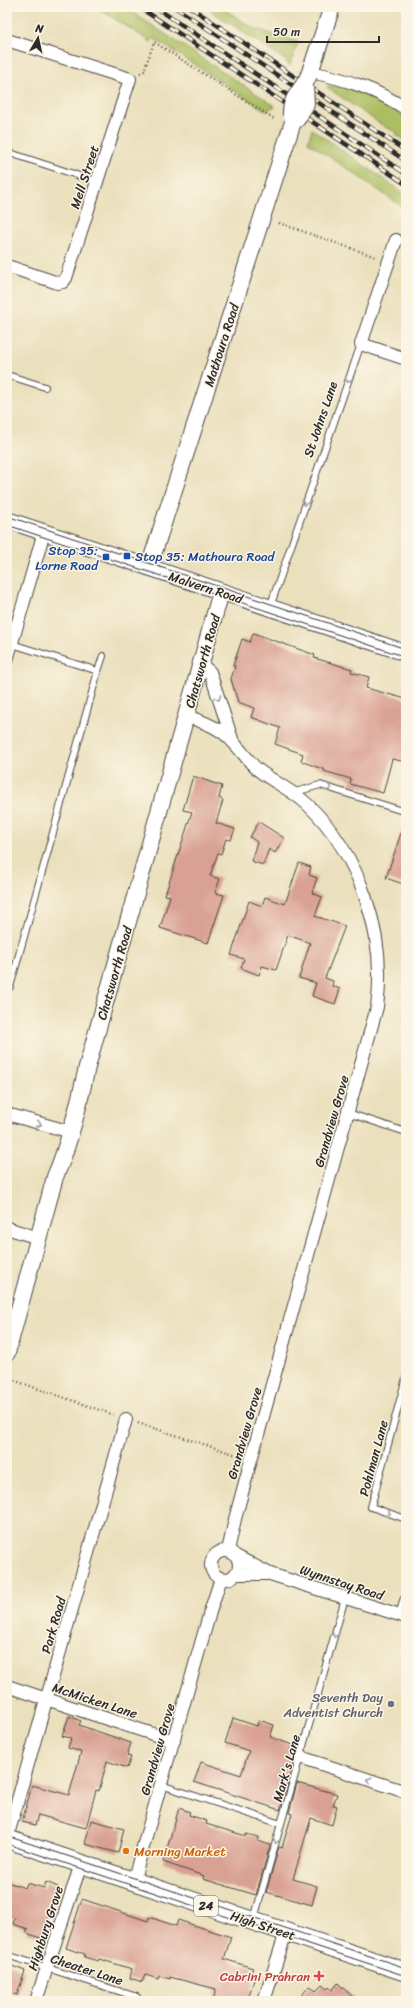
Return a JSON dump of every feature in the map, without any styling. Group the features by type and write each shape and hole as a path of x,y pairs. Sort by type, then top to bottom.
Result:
{"main road":[{"name":"High Street","path":"7,1839 406,1972"}],"street":[{"name":"Mathoura Road","path":"149,568 289,119 306,104 308,78 332,7"},
{"path":"7,40 130,79"},
{"path":"308,78 371,88 387,96 406,109"},
{"name":"Mell Street","path":"7,266 52,282 63,282 98,182 130,79"},
{"name":"St Johns Lane","path":"362,344 396,240"},
{"path":"362,344 406,359"},
{"name":"Malvern Road","path":"7,520 406,653"},
{"path":"7,660 44,532"},
{"name":"Chatsworth Road","path":"7,1353 55,1177 63,1159 71,1132 87,1067 221,592"},
{"name":"Grandview Grove","path":"201,665 210,672 233,742"},
{"name":"Grandview Grove","path":"186,716 210,724 233,742 258,770 292,792 320,818 347,858 367,902 379,953 380,972 377,1007 250,1460 235,1519 232,1554"},
{"path":"7,1114 71,1132"},
{"path":"7,1228 38,1238"},
{"name":"Park Road","path":"7,1839 126,1419"},
{"path":"219,1552 232,1554 239,1565 235,1574 227,1578 217,1576 212,1568 212,1559 219,1552"},
{"name":"Wynnstay Road","path":"232,1554 270,1574 404,1616"},
{"name":"Wynnstay Road","path":"235,1574 270,1574"},
{"name":"Grandview Grove","path":"133,1882 210,1612 222,1578"},
{"path":"404,1616 406,1601"},
{"name":"McMicken Lane","path":"7,1686 174,1741"},
{"path":"300,1757 406,1792"},
{"name":"Highbury Grove","path":"36,2001 81,1864"},
{"path":"264,2001 286,1932"}],"lane":[{"path":"7,152 98,182"},
{"name":"St Johns Lane","path":"270,608 362,344"},
{"path":"7,375 45,387"},
{"path":"12,644 98,671"},
{"path":"7,986 10,987 103,656"},
{"path":"292,792 320,785 406,812"},
{"path":"348,1113 406,1132"},
{"name":"Pohlman Lane","path":"406,1378 371,1507 406,1519"},
{"name":"Mark's Lane","path":"254,1921 345,1598"},
{"path":"161,1785 281,1824"},
{"name":"Cheater Lane","path":"7,1955 137,1997"}],"path":[{"path":"130,79 144,71 154,42 289,119"},
{"path":"279,223 390,262"}],"green space":[{"path":"96,7 124,7 275,106 266,111 153,38 151,42"},
{"path":"209,7 221,7 253,28 298,42 290,66 285,60 214,13"},
{"path":"327,86 350,87 387,105 406,118 406,141 397,135 396,132 385,127"},
{"path":"312,129 406,195 406,209 308,142"}],"building":[{"path":"253,633 315,655 314,658 352,669 351,672 369,677 366,688 406,699 406,762 392,759 383,793 350,784 351,779 324,771 325,770 301,761 303,754 275,744 280,728 251,717 254,708 238,702 231,679 235,666 233,666 242,639 250,642"},
{"path":"193,776 222,786 219,798 223,800 216,823 235,829 231,840 226,839 221,854 218,853 210,876 220,879 215,893 224,895 208,943 160,928 170,896 165,895 192,812 183,810"},
{"path":"259,822 284,838 275,853 269,849 263,865 251,861 257,842 250,837"},
{"path":"404,824 406,824 406,885 386,878"},
{"path":"299,863 311,867 309,875 317,878 312,893 322,897 315,916 345,926 325,978 333,981 332,986 340,989 335,1004 312,996 316,983 299,978 310,943 288,935 276,970 262,966 259,975 241,968 244,959 231,955 249,901 262,906 265,897 285,904"},
{"path":"69,1716 81,1721 79,1725 131,1743 127,1756 131,1757 127,1768 107,1761 99,1791 96,1790 86,1828 38,1815 35,1825 22,1822 32,1785 69,1795 81,1752 68,1748 71,1738 62,1736"},
{"path":"233,1718 257,1726 259,1720 274,1725 270,1737 293,1745 290,1753 294,1754 294,1761 280,1810 194,1782 201,1762 241,1775 249,1751 225,1743"},
{"path":"297,1783 337,1794 333,1805 337,1806 332,1825 311,1818 293,1879 317,1886 312,1905 266,1892 279,1847 282,1848 292,1814 289,1813"},
{"path":"179,1808 190,1812 189,1815 207,1821 206,1824 246,1836 246,1834 259,1837 258,1841 270,1845 256,1895 203,1879 204,1876 163,1862"},
{"path":"91,1820 124,1829 118,1853 85,1844"},
{"path":"7,1882 25,1888 27,1883 44,1888 46,1882 58,1887 41,1938 26,1933 28,1929 13,1924 15,1918 7,1916"},
{"path":"82,1899 148,1921 149,1917 176,1926 178,1920 231,1937 224,1959 253,1968 251,1972 256,1974 247,2001 213,2001 216,1989 170,1977 170,1979 160,1976 159,1979 145,1975 142,1982 130,1978 132,1969 99,1959 98,1961 84,1957 85,1954 66,1948"},
{"path":"7,1964 25,1971 17,1995 7,1992"},
{"path":"338,1983 357,2001 296,2001 310,1986 316,1991 322,1985 327,1989 329,1987 332,1990"}],"tram line":[{"path":"7,516 406,649"},
{"path":"7,525 406,657"},
{"path":"7,1836 406,1968"},
{"path":"7,1844 406,1976"}],"railway":[{"path":"139,7 406,184"},
{"path":"155,7 406,174"},
{"path":"175,7 406,161"},
{"path":"190,7 406,151"}],"place":[{"name":"Stop 35: Mathoura Road","path":"127,556"},
{"name":"Stop 35: Lorne Road","path":"106,557"},
{"name":"Seventh Day Adventist Church","path":"391,1704"},
{"name":"Morning Market","path":"126,1851"},
{"name":"Cabrini Prahran","path":"319,1976"}]}
